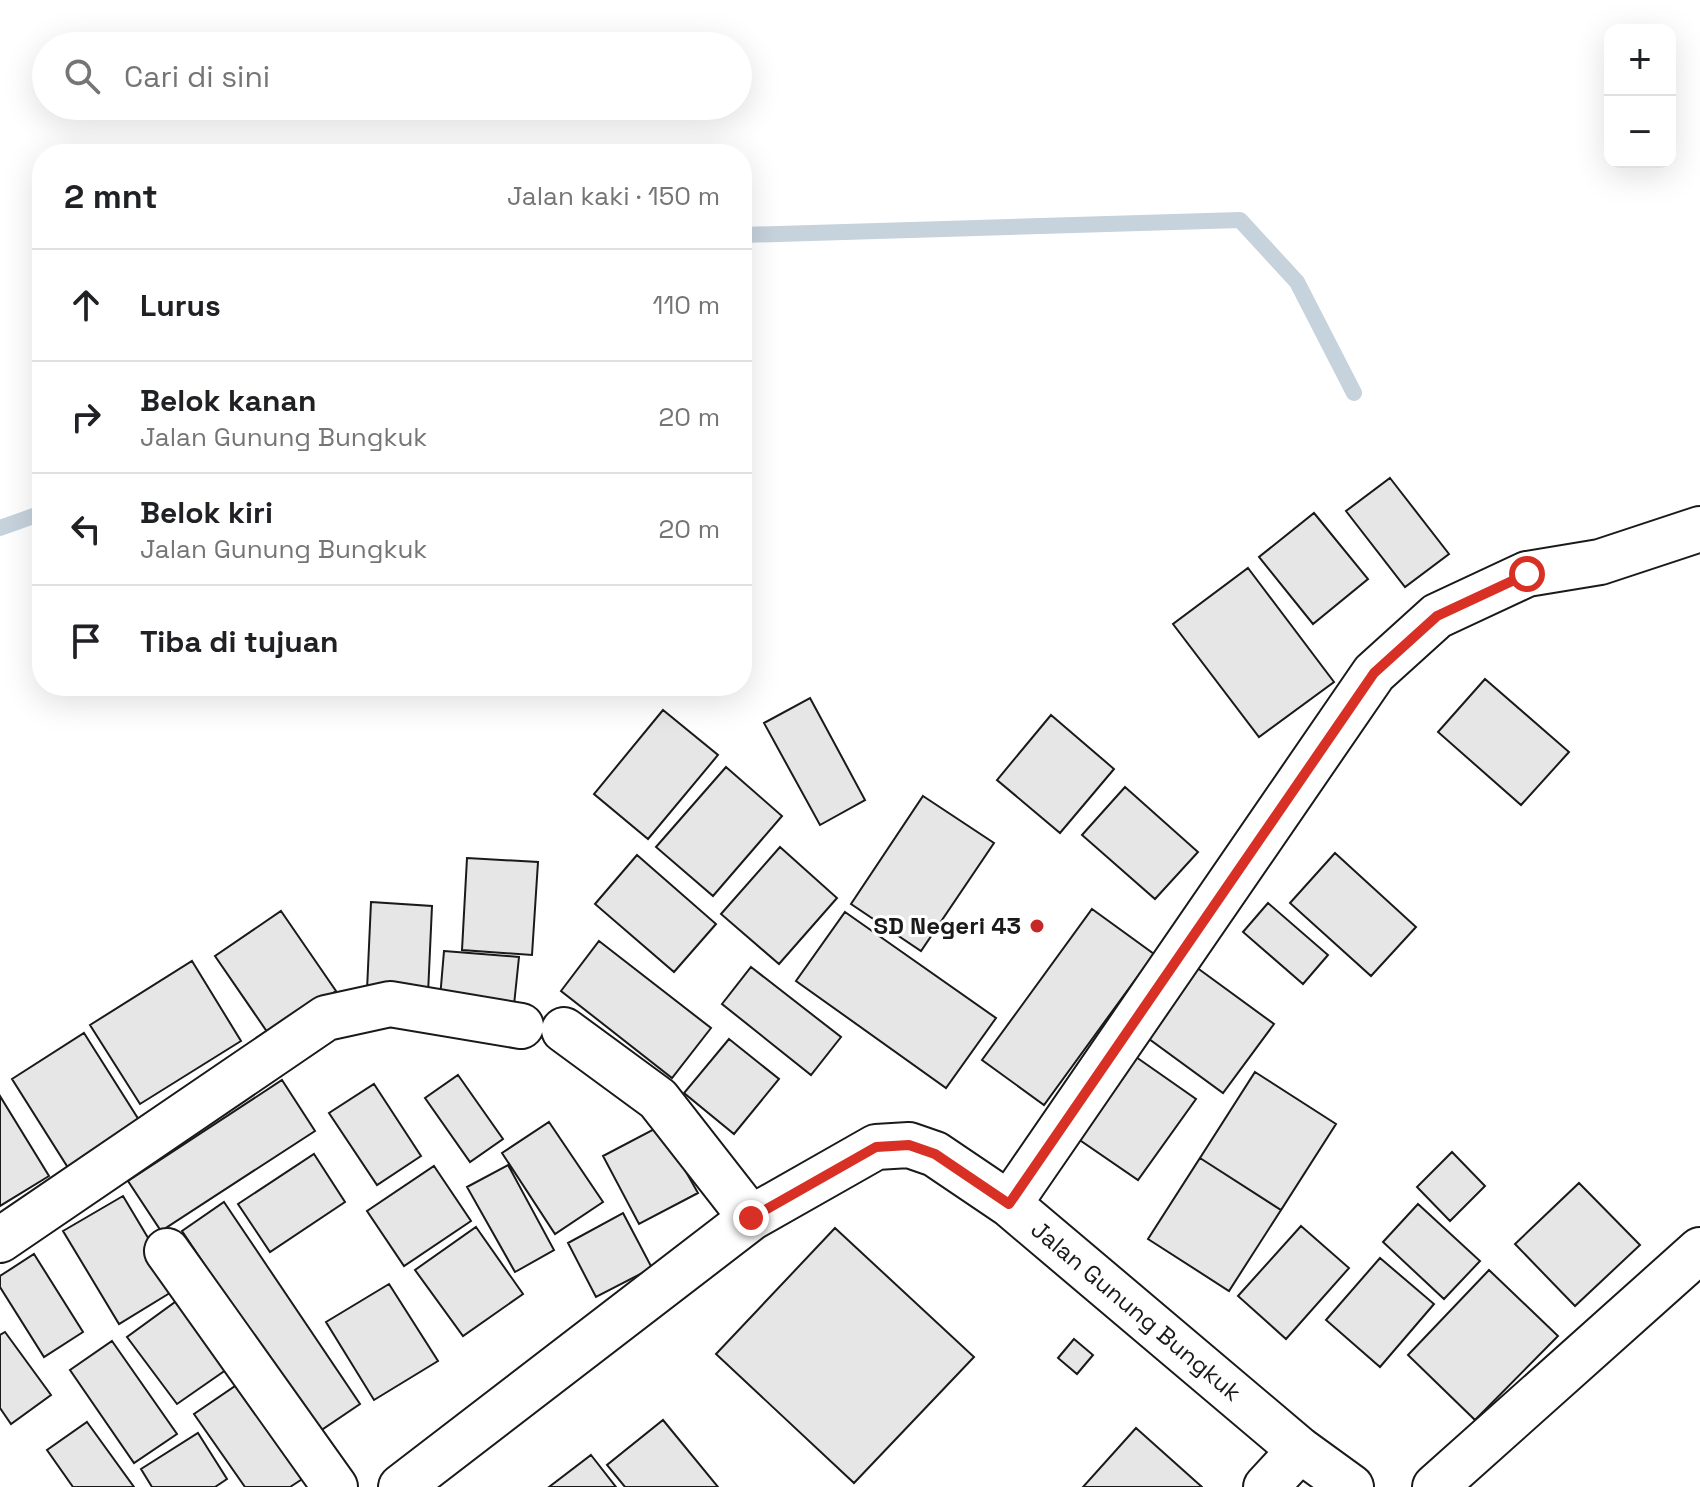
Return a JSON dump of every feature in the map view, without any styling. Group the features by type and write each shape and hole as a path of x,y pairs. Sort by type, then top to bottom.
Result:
{"street":[{"path":"1009,1204 1374,673 1437,616 1527,574 1600,562 1700,529"},
{"path":"0,1240 326,1018 390,1004 543,1028 658,1099 751,1218"},
{"name":"Jalan Gunung Bungkuk","path":"401,1487 751,1218 876,1147 909,1145 935,1154 1009,1204 1300,1450 1351,1487"},
{"path":"1435,1487 1700,1250"},
{"path":"167,1251 335,1487"},
{"path":"1266,1487 1300,1450"}],"building":[{"path":"1390,478 1449,554 1405,587 1346,511"},
{"path":"1314,513 1368,579 1313,624 1259,557"},
{"path":"1248,568 1334,682 1259,737 1173,624"},
{"path":"1485,679 1569,752 1521,805 1438,732"},
{"path":"810,698 865,800 820,825 764,723"},
{"path":"663,710 718,755 648,839 594,794"},
{"path":"1051,715 1114,769 1060,833 997,780"},
{"path":"726,767 782,816 713,896 656,847"},
{"path":"1125,787 1198,852 1155,899 1082,835"},
{"path":"923,796 994,843 921,951 851,904"},
{"path":"780,847 837,898 779,964 721,914"},
{"path":"1335,853 1416,927 1371,976 1290,903"},
{"path":"637,855 716,924 674,972 595,904"},
{"path":"467,858 538,862 532,955 462,950"},
{"path":"371,902 432,906 428,994 367,990"},
{"path":"1268,903 1328,955 1303,984 1243,932"},
{"path":"1092,909 1154,954 1044,1105 982,1060"},
{"path":"281,911 336,991 270,1036 215,956"},
{"path":"845,912 996,1018 946,1088 796,981"},
{"path":"599,941 711,1028 672,1078 561,991"},
{"path":"444,951 519,957 514,1005 440,998"},
{"path":"192,961 241,1041 140,1104 90,1025"},
{"path":"751,967 841,1037 811,1075 722,1004"},
{"path":"1196,967 1274,1024 1223,1093 1145,1036"},
{"path":"84,1033 144,1128 72,1174 12,1079"},
{"path":"729,1039 779,1079 734,1134 684,1093"},
{"path":"1126,1050 1196,1099 1138,1180 1068,1132"},
{"path":"1255,1072 1336,1124 1281,1210 1200,1158"},
{"path":"458,1075 503,1139 470,1162 425,1098"},
{"path":"282,1080 315,1131 161,1231 128,1181"},
{"path":"374,1084 421,1156 377,1185 329,1113"},
{"path":"0,1096 49,1176 0,1206"},
{"path":"549,1122 603,1202 555,1234 502,1153"},
{"path":"660,1126 698,1193 639,1224 603,1156"},
{"path":"1452,1152 1485,1186 1450,1221 1417,1187"},
{"path":"314,1154 345,1202 270,1252 238,1204"},
{"path":"1200,1158 1281,1210 1229,1291 1148,1239"},
{"path":"508,1165 554,1250 515,1272 467,1187"},
{"path":"434,1166 471,1221 404,1266 367,1211"},
{"path":"1579,1183 1640,1245 1575,1306 1515,1244"},
{"path":"123,1196 178,1288 119,1324 63,1231"},
{"path":"224,1202 360,1404 317,1433 182,1231"},
{"path":"1418,1204 1480,1261 1444,1299 1383,1242"},
{"path":"623,1213 652,1268 596,1297 568,1243"},
{"path":"1301,1226 1349,1268 1286,1339 1238,1296"},
{"path":"476,1227 523,1294 463,1336 415,1270"},
{"path":"835,1228 974,1357 854,1483 716,1354"},
{"path":"34,1254 83,1332 44,1357 0,1287 0,1276"},
{"path":"1380,1258 1434,1304 1380,1367 1326,1320"},
{"path":"1489,1270 1558,1336 1475,1420 1408,1355"},
{"path":"389,1284 438,1361 374,1400 326,1322"},
{"path":"182,1297 233,1365 177,1404 127,1337"},
{"path":"5,1332 51,1395 11,1424 0,1408 0,1335"},
{"path":"1074,1339 1093,1355 1077,1374 1058,1358"},
{"path":"112,1341 177,1434 134,1463 70,1370"},
{"path":"244,1380 310,1474 290,1487 245,1487 194,1414"},
{"path":"663,1420 718,1487 625,1487 607,1465"},
{"path":"87,1422 134,1487 73,1487 47,1450"},
{"path":"1136,1428 1202,1487 1083,1487"},
{"path":"198,1433 227,1479 215,1487 152,1487 141,1469"},
{"path":"591,1455 616,1487 549,1487"}],"waterway":[{"path":"752,235 1240,220 1297,282 1354,393"},
{"path":"0,528 32,517"}],"place":[{"name":"SD Negeri 43","path":"1037,926"}],"route":[{"path":"751,1218 876,1147 909,1145 935,1154 1009,1204 1374,673 1437,616 1527,574"}]}
